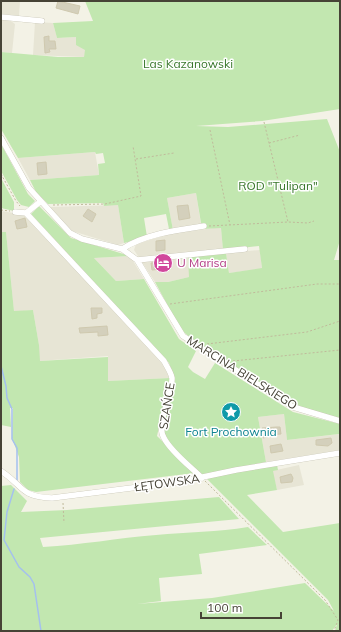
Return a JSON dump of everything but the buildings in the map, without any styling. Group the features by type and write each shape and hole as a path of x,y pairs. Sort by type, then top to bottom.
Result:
{"street":[{"path":"1,16 42,21"},
{"name":"MARCINA BIELSKIEGO","path":"1,138 29,188 44,207 70,234 82,239 122,249 137,260 183,336 199,348 293,407 340,421"},
{"path":"15,212 26,212 40,202"},
{"name":"SZAŃCE","path":"26,212 164,362 172,379 162,423 162,433 167,442 202,478"},
{"path":"122,249 133,242 184,229 204,226"},
{"path":"137,260 245,250"},
{"name":"ŁĘTOWSKA","path":"1,471 26,493 36,497 63,496 202,478 236,470 340,453"}],"path":[{"path":"264,122 288,222"},
{"path":"210,130 230,225"},
{"path":"269,143 300,135"},
{"path":"44,207 105,204 141,196 133,146"},
{"path":"135,159 174,153"},
{"path":"1,174 16,201 26,212"},
{"path":"1,210 15,212"},
{"path":"204,226 288,222 308,223 314,221"},
{"path":"164,305 317,284 340,284"},
{"path":"199,348 203,345 307,332 340,321"},
{"path":"227,365 231,361 340,350"},
{"path":"202,478 325,600 338,620 334,631"},
{"path":"63,496 64,523"}],"shaded area":[{"path":"1,1 20,1 19,16 1,14"},
{"path":"1,18 8,19 15,24 12,53 1,52"},
{"path":"35,22 53,23 57,38 76,37 86,50 84,57 33,55"},
{"path":"95,152 99,175 30,180 18,158"},
{"path":"196,193 201,225 173,230 167,198"},
{"path":"118,205 124,243 118,245 72,231 50,207"},
{"path":"1,211 26,215 162,362 170,378 108,381 108,356 39,361 39,345 33,310 14,312 6,232 1,232"},
{"path":"221,227 223,250 189,277 168,282 155,282 134,250 136,244 169,234"},
{"path":"260,250 262,269 229,273 226,253"},
{"path":"130,256 144,279 116,281 94,258"},
{"path":"284,414 287,440 340,434 340,450 266,462 258,417"},
{"path":"299,465 304,485 277,490 272,471"}],"green space":[{"path":"85,1 340,1 340,109 262,121 196,126 228,127 327,119 340,152 340,240 334,260 340,260 340,418 301,407 211,354 181,330 155,282 168,282 189,277 188,257 226,253 229,273 262,268 259,246 223,250 221,228 202,229 196,193 167,198 173,230 169,229 166,214 144,218 147,237 124,243 118,205 104,206 103,203 48,204 36,192 30,180 99,175 98,164 105,163 103,153 96,154 95,152 18,158 1,129 1,52 58,57 84,57 85,50 76,45 76,37 57,38 53,23 93,21"},
{"path":"1,144 28,194 35,201 29,207 21,205 17,200 1,171"},
{"path":"1,178 14,202 14,211 1,208"},
{"path":"39,206 71,238 130,256 94,258 116,281 144,279 179,339 196,351 188,367 193,372 205,379 215,363 293,412 340,424 340,436 339,434 287,440 284,414 258,417 266,462 201,475 175,450 164,436 164,421 173,384 169,363 31,214"},
{"path":"1,232 6,232 14,311 33,310 40,361 108,357 108,381 170,378 157,436 195,473 36,492 28,490 20,482 19,457 12,438 13,408 10,408 11,427 1,425"},
{"path":"277,465 278,470 273,471 277,490 247,495 283,532 340,523 340,631 335,631 337,624 332,631 1,631 1,486 11,485 27,501 21,512 67,510 219,497 239,519 40,538 43,547 142,536 248,527 267,545 199,554 202,574 159,578 161,601 137,604 212,598 305,583 334,611 328,600 207,479 225,474"}],"waterway":[{"path":"1,366 6,386 7,398 12,409 12,439 17,448 17,480"},
{"path":"14,489 7,512 4,540 19,567 30,577 34,584 41,631"}],"place":[{"name":"U Marisa","path":"163,263"},
{"name":"Fort Prochownia","path":"231,412"}],"park label":[{"name":"Las Kazanowski","path":"188,64"},
{"name":"ROD \"Tulipan\"","path":"278,186"}]}
